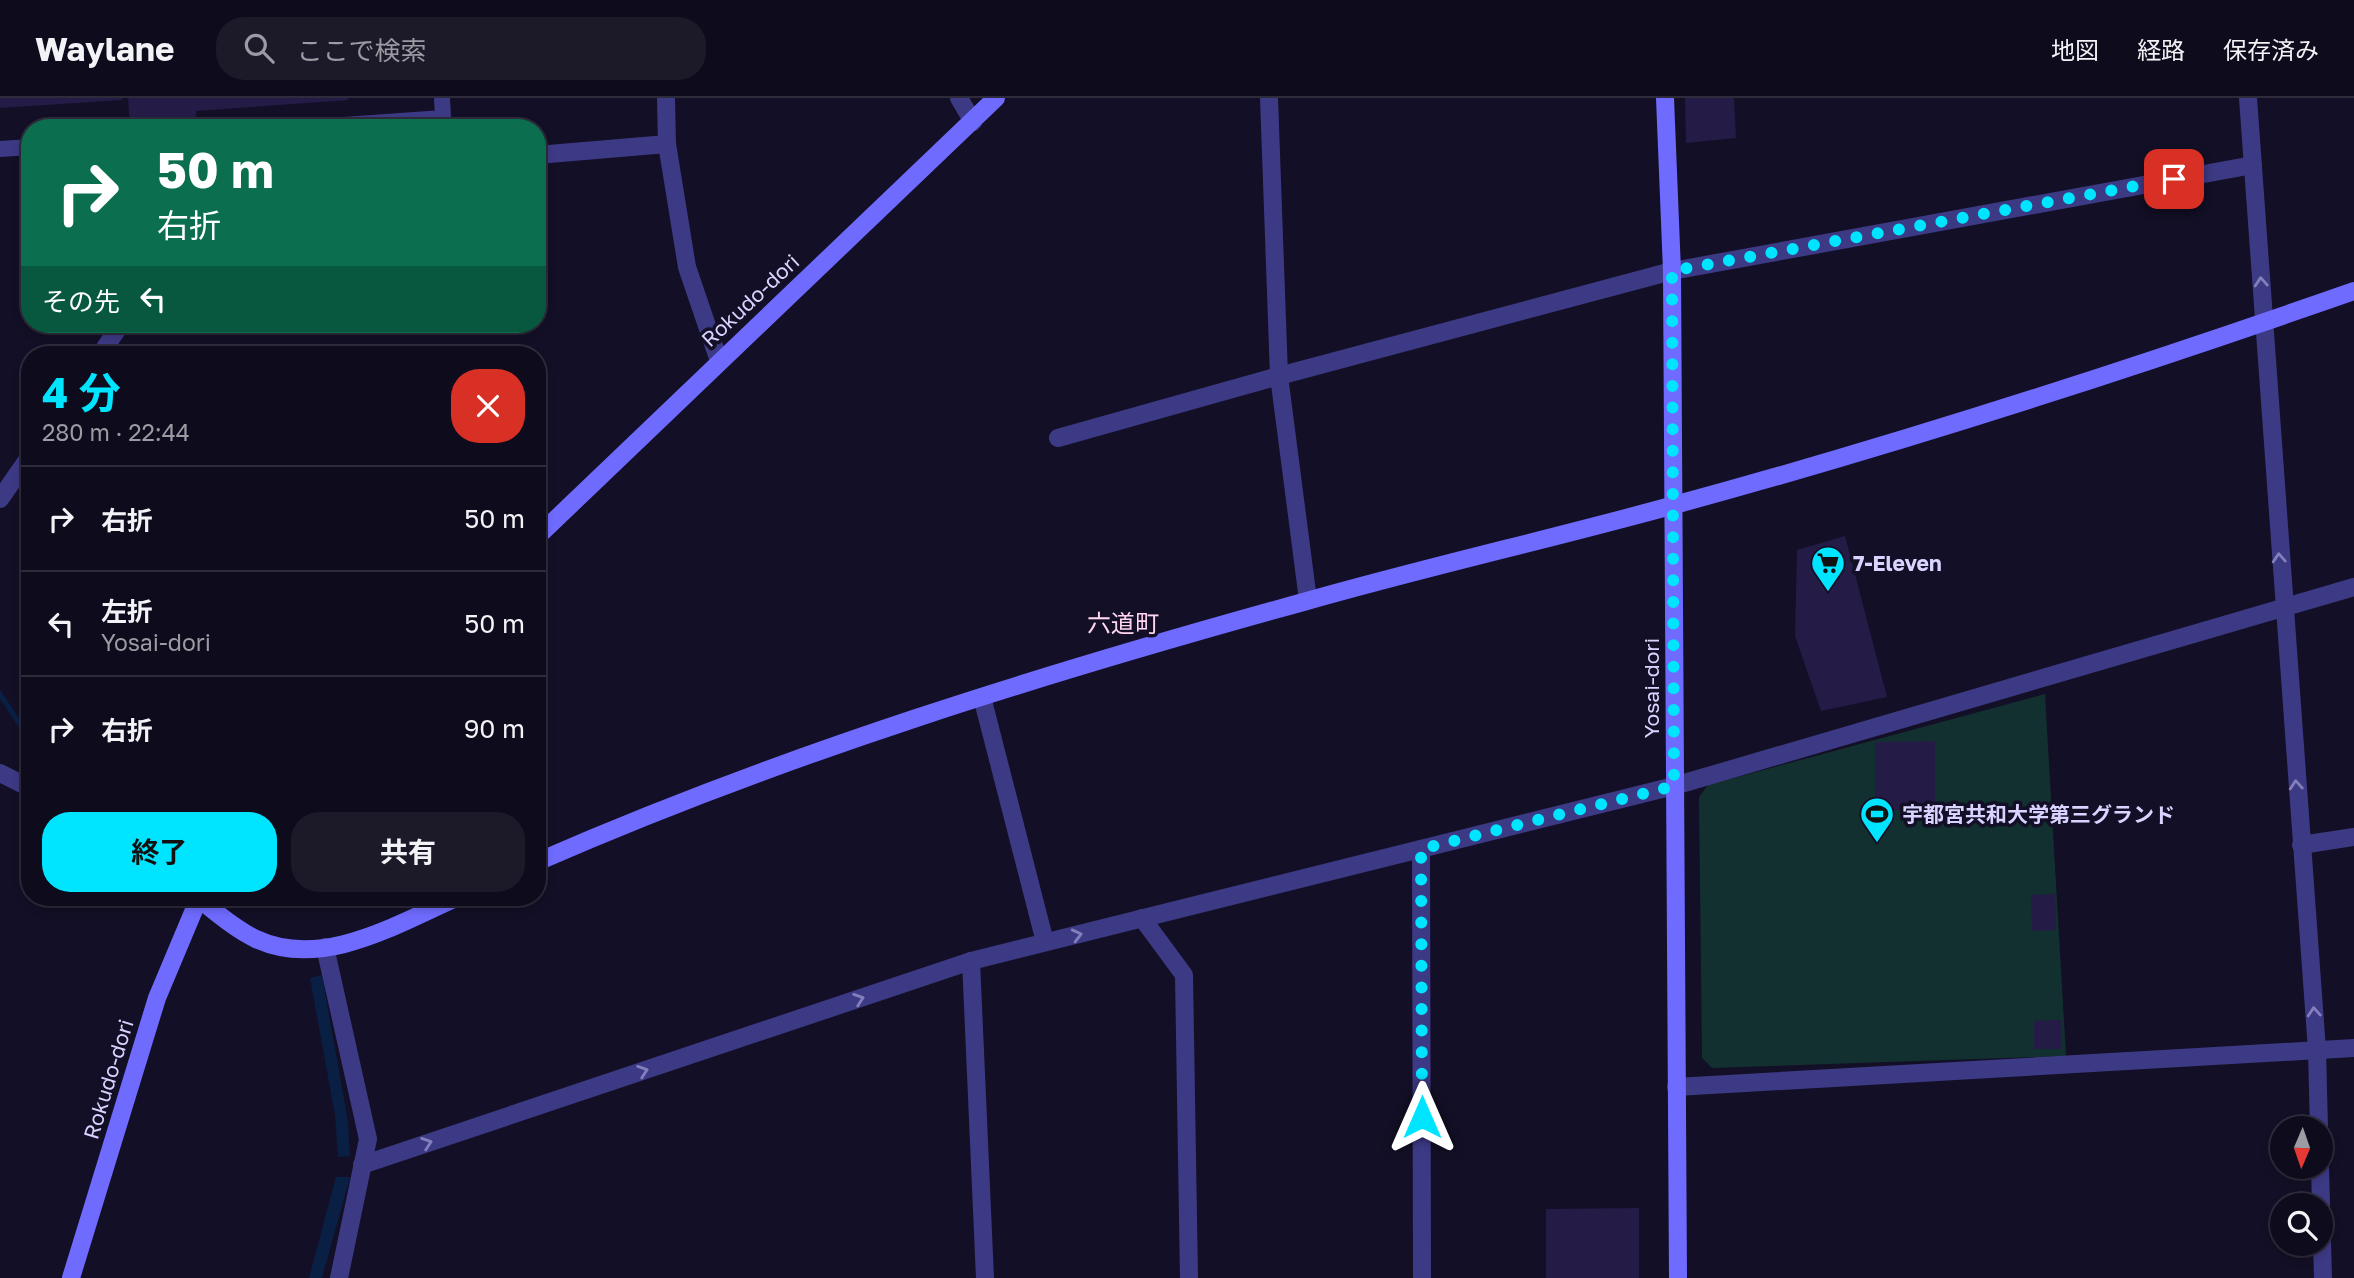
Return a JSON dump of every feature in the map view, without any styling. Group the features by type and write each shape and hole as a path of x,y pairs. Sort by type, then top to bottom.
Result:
{"street":[{"path":"666,98 667,144 687,267 719,361"},
{"path":"959,98 973,122"},
{"name":"Rokudo-dori","path":"546,528 996,98"},
{"path":"1269,98 1279,376 1308,600"},
{"name":"Yosai-dori","path":"1665,98 1672,271 1678,1278"},
{"path":"2248,98 2317,1050 2319,1116"},
{"path":"546,154 667,144"},
{"path":"1058,438 1672,271 2253,165"},
{"path":"546,858 761,771 982,696 1308,600 1673,506 1950,426 2354,291"},
{"path":"0,499 21,469"},
{"path":"362,1165 971,961 1674,786 2354,587"},
{"path":"982,696 1045,942"},
{"path":"0,773 21,784"},
{"path":"2301,845 2354,837"},
{"path":"1421,849 1422,1278"},
{"name":"Rokudo-dori","path":"71,1278 157,998 195,906"},
{"path":"210,906 258,939 291,948 325,947 372,935 438,906"},
{"path":"1142,918 1184,975 1189,1278"},
{"path":"325,947 368,1139 339,1278"},
{"path":"971,961 985,1278"},
{"path":"1676,1087 2354,1048"},
{"path":"2320,1180 2323,1278"}],"lane":[{"path":"429,119 443,118 442,98"},
{"path":"0,149 21,148"}],"green space":[{"name":"宇都宮共和大学第三グランド","path":"2045,694 2066,1056 1712,1068 1702,1058 1699,797 1708,785"}],"water":[{"path":"0,690 21,721 21,730 0,699"},
{"path":"322,975 348,1122 350,1156 338,1157 335,1115 310,978"},
{"path":"336,1177 350,1177 322,1278 309,1278"}],"building":[{"path":"0,98 122,98 122,100 0,108"},
{"path":"128,98 349,100 196,111 196,119 129,119"},
{"path":"1685,98 1734,98 1736,138 1686,143"},
{"name":"7-Eleven","path":"1845,536 1887,697 1821,711 1795,636 1797,550"},
{"path":"1935,741 1935,810 1875,810 1875,742"},
{"path":"2055,894 2056,930 2032,931 2031,895"},
{"path":"2061,1020 2061,1049 2034,1049 2034,1021"},
{"path":"1639,1208 1639,1278 1546,1278 1546,1209"}],"place":[{"name":"7-Eleven","path":"1828,593"},
{"name":"宇都宮共和大学第三グランド","path":"1877,844"}],"district":[{"name":"六道町","path":"1123,622"}],"route":[{"path":"1422,1117 1421,849 1674,786 1672,271 2174,179"}]}
